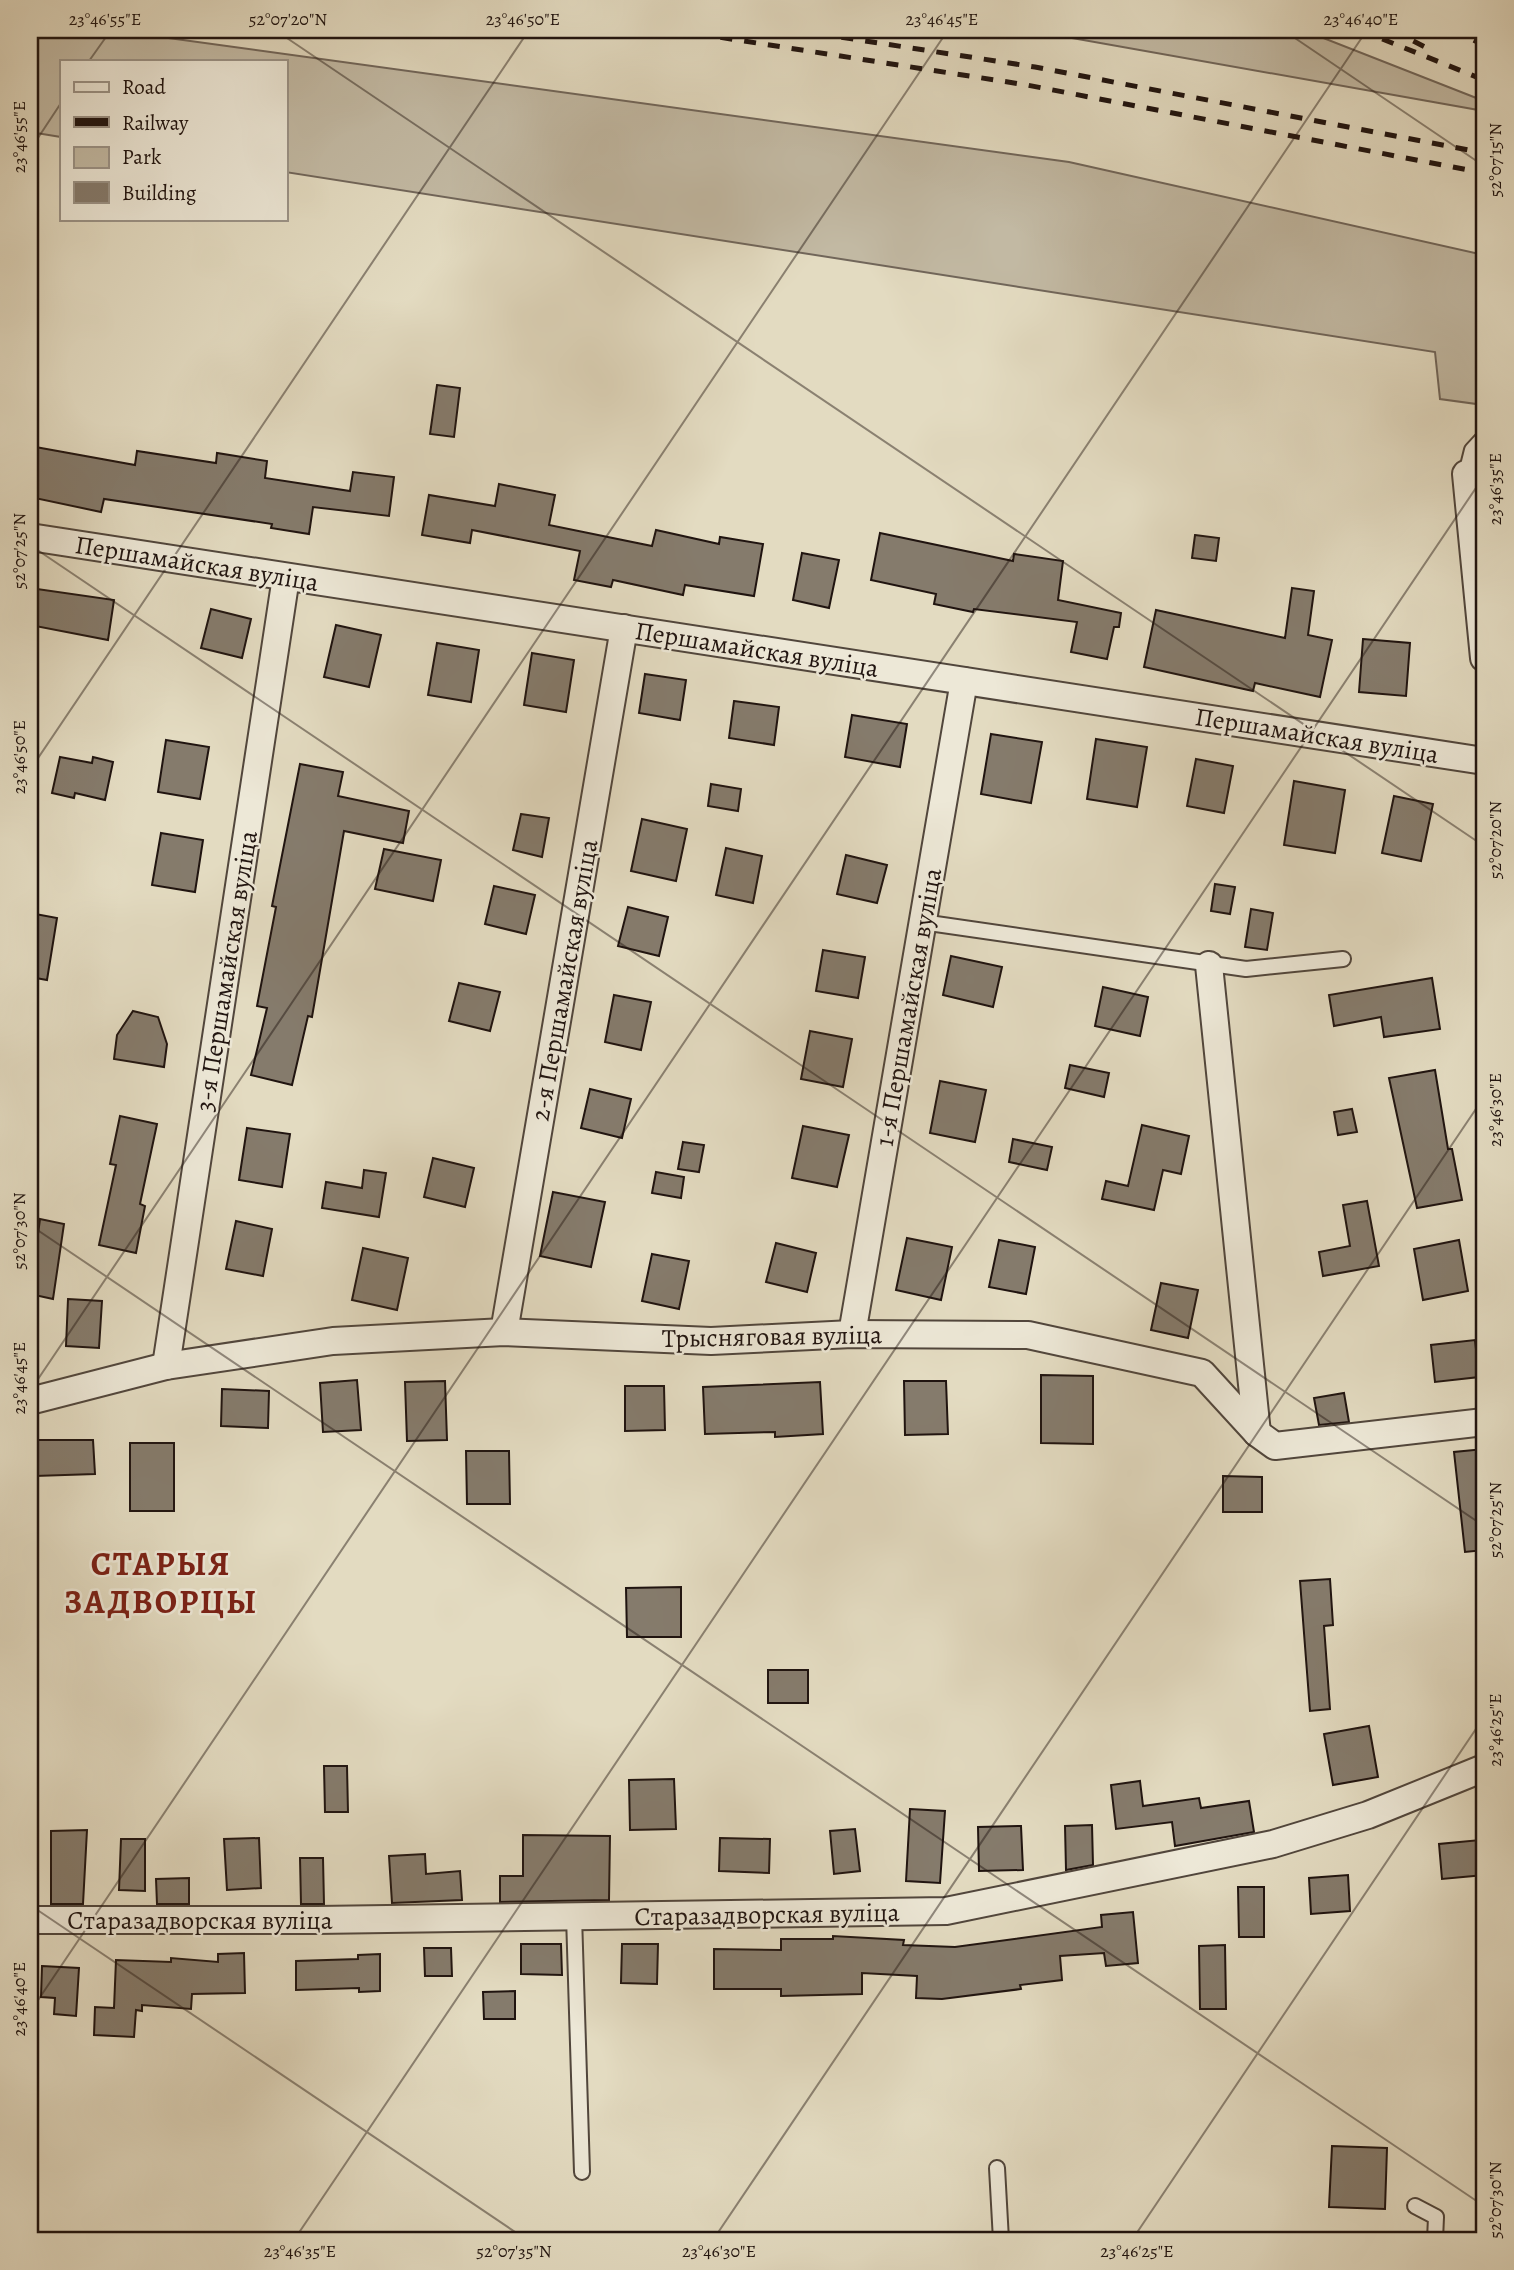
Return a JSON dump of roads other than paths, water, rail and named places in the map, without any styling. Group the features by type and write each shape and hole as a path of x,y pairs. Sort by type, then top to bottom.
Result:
{"street":[{"path":"1466,474 1484,658"},
{"name":"Першамайская вуліца","path":"30,537 1484,761"},
{"name":"3-я Першамайская вуліца","path":"166,1366 286,577"},
{"name":"2-я Першамайская вуліца","path":"504,1332 624,628"},
{"name":"1-я Першамайская вуліца","path":"852,1334 964,681"},
{"path":"1209,965 1257,1433"},
{"name":"Трысняговая вуліца","path":"30,1401 166,1366 333,1341 504,1332 711,1341 852,1334 1028,1335 1202,1373 1257,1433 1275,1446 1484,1422"},
{"name":"Старазадворская вуліца","path":"30,1920 911,1912 976,1907 1273,1844 1368,1815 1484,1768"}],"lane":[{"path":"1466,474 1472,450 1484,437"},
{"path":"922,922 1246,969 1343,959"},
{"path":"574,1916 582,2172"},
{"path":"997,2168 1001,2240"},
{"path":"1415,2206 1436,2217 1435,2240"}],"railway":[{"path":"673,30 1027,85 1484,173"},
{"path":"794,30 1035,67 1484,153"},
{"path":"1360,30 1484,80"},
{"path":"1392,30 1425,47"},
{"path":"1452,30 1484,45"}],"district":[{"name":"СТАРЫЯ ЗАДВОРЦЫ","path":"161,1582"}]}
